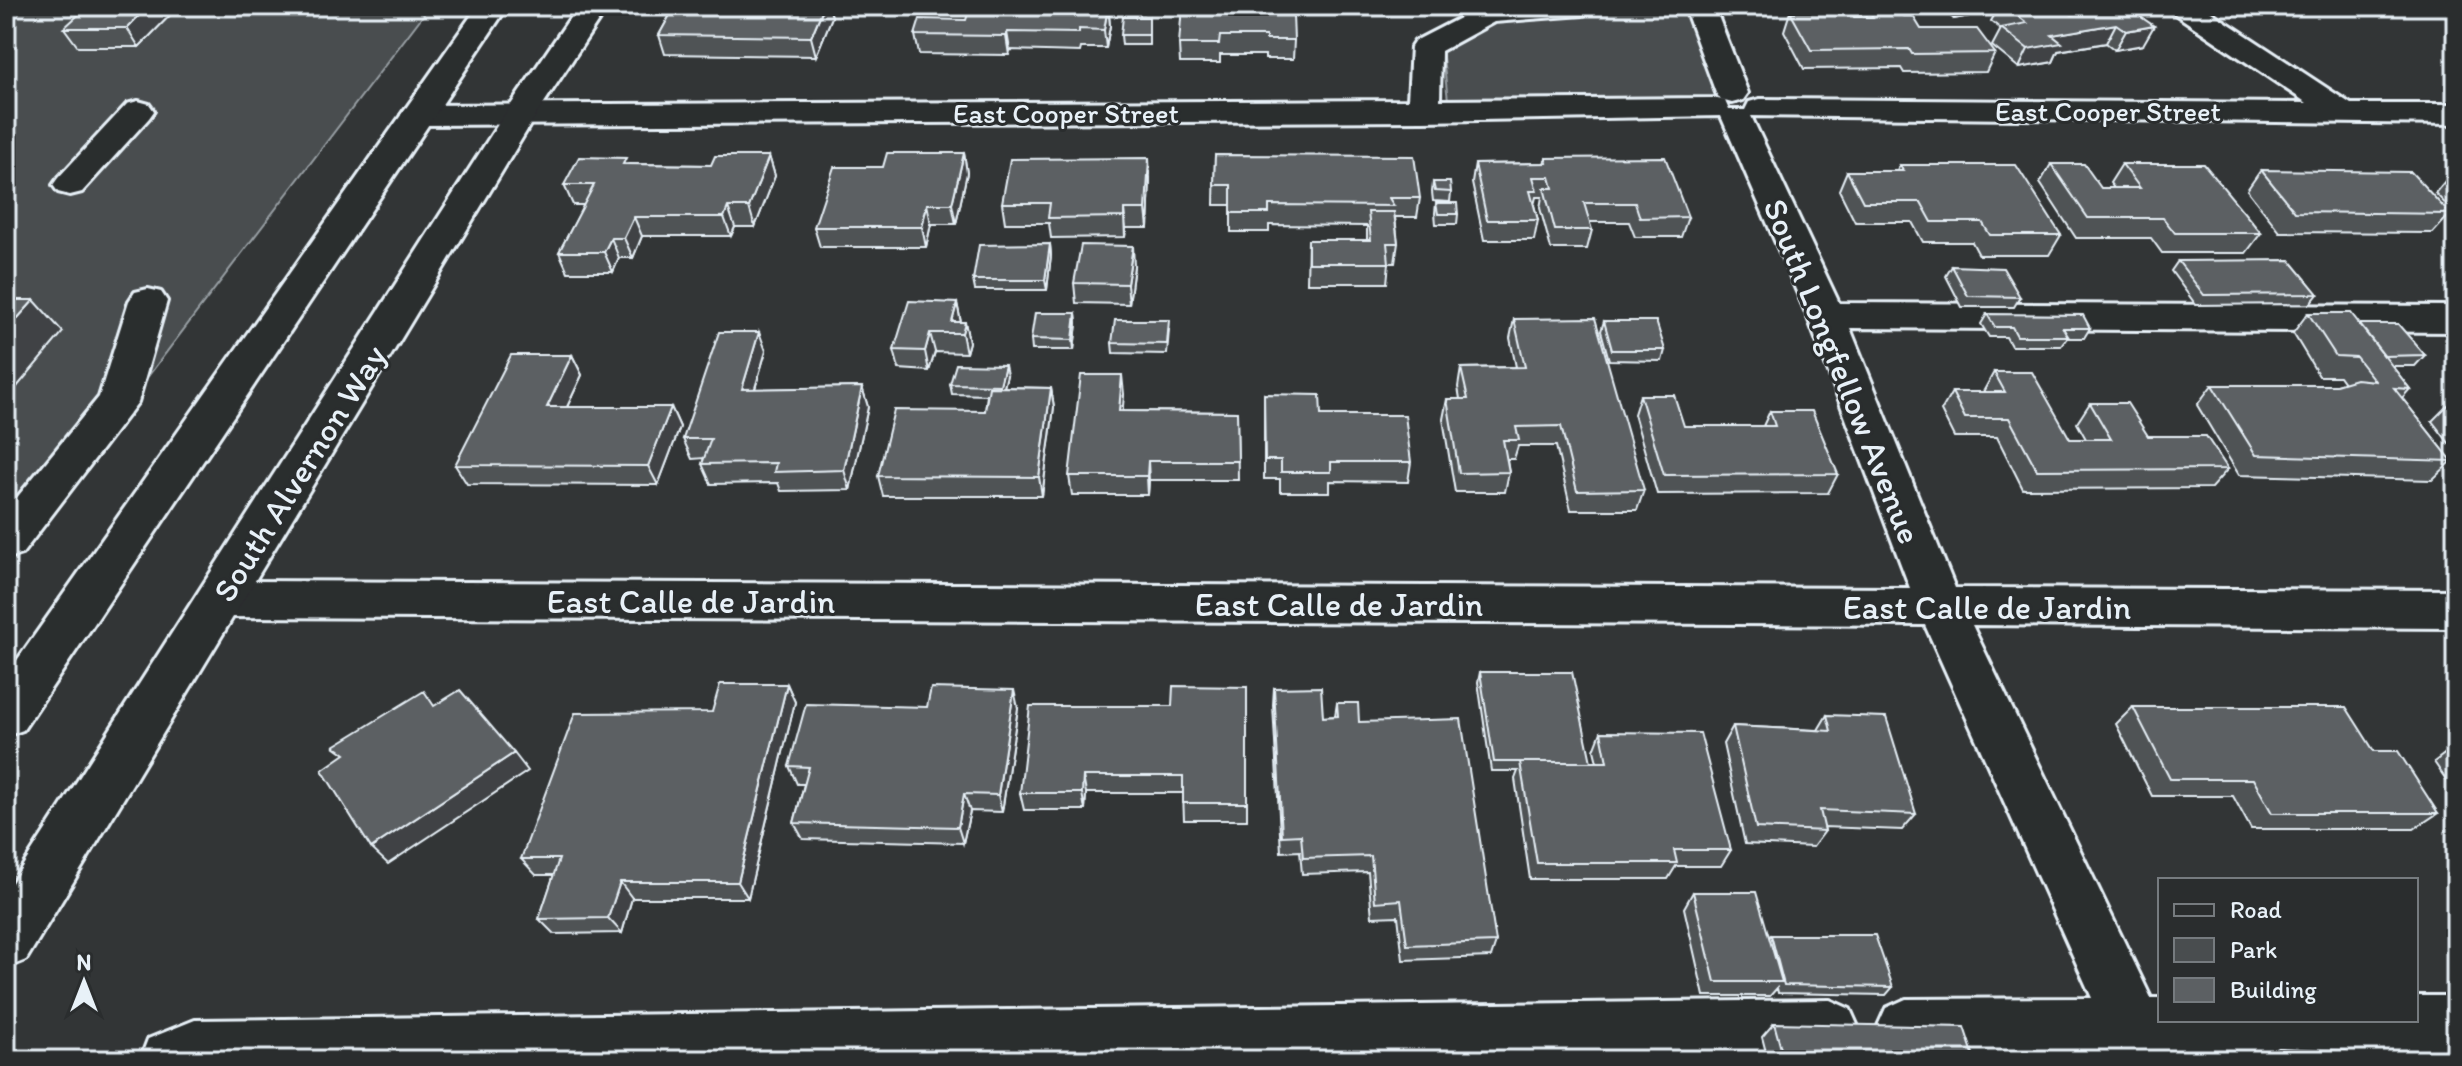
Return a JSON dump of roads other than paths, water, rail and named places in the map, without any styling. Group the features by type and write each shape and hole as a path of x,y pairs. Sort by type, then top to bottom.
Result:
{"street":[{"path":"6,715 493,6"},
{"name":"South Alvernon Way","path":"6,941 520,115 593,6"},
{"path":"1423,111 1426,47 1487,14 1583,6"},
{"name":"South Longfellow Avenue","path":"1699,6 1735,107 1826,315 1940,607 2142,1043"},
{"path":"2182,6 2342,112"},
{"name":"East Cooper Street","path":"417,115 1735,107 2456,114"},
{"path":"70,185 138,111"},
{"path":"6,542 118,402 148,301"},
{"path":"1826,315 2456,319"},
{"name":"East Calle de Jardin","path":"221,599 2456,609"},
{"path":"169,1060 195,1049 2142,1043 2456,1025"}]}
